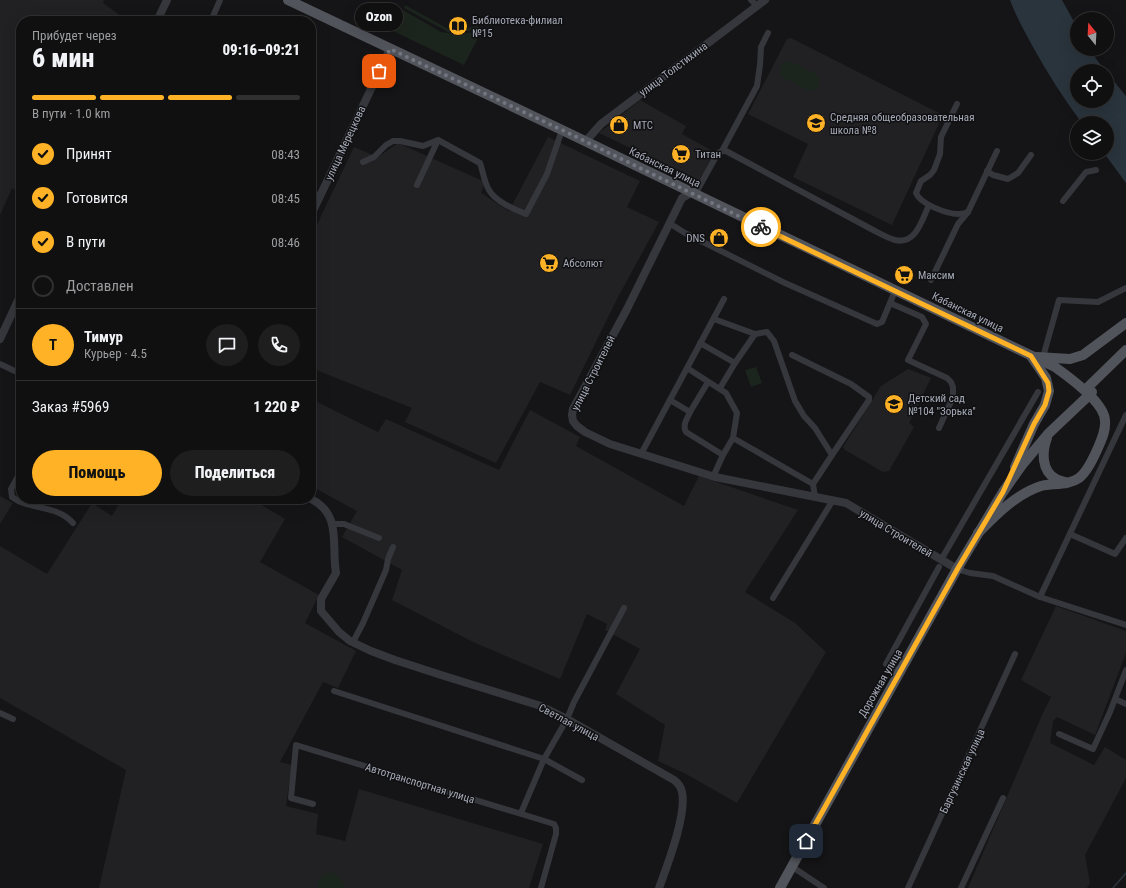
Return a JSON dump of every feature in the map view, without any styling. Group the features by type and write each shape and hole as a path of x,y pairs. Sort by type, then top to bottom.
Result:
{"main road":[{"name":"Кабанская улица","path":"288,0 586,141 691,193 1055,367 1077,382 1104,416 1105,426 1103,435 1092,461 1080,477 1068,482"},
{"name":"Кабанская улица","path":"1031,356 1070,359 1084,355 1126,323"},
{"path":"1087,393 1126,350"},
{"path":"1015,467 1034,424 1045,405 1049,391 1046,378 1031,356"},
{"path":"1087,393 1126,358"},
{"name":"Дорожная улица","path":"780,888 958,568 1003,492 1022,465 1048,434 1087,393"},
{"name":"Дорожная улица","path":"1003,492 1015,467 1038,437 1087,393"},
{"path":"1048,434 1044,446 1043,456 1046,467 1056,480 1068,482"},
{"path":"978,533 999,512 1020,497 1041,486 1068,482"}],"street":[{"path":"159,16 167,0"},
{"path":"212,16 220,0"},
{"path":"301,0 308,10"},
{"name":"улица Толстихина","path":"586,141 601,124 754,3 765,0"},
{"path":"691,193 698,189 718,153 722,151 757,86 761,47 768,33"},
{"name":"улица Мерецкова","path":"316,204 390,49"},
{"path":"956,104 941,136 940,154 934,170 930,175 921,181 916,190 917,196 929,205 959,214 968,212"},
{"path":"363,162 374,157 386,145 393,142 400,141 423,146 438,140 480,162 488,189 491,193 501,201 526,214 547,174 562,130"},
{"path":"417,185 438,140"},
{"path":"722,151 726,151 875,231 895,240 904,241 916,232 929,205"},
{"path":"931,280 958,224 968,212 997,151"},
{"path":"987,171 993,175 1008,179 1018,173 1031,155"},
{"path":"1063,201 1086,172 1096,170"},
{"name":"улица Строителей","path":"691,193 682,198 669,223 627,309 573,409 573,421 585,432 610,444 713,477 846,502 940,563 958,568"},
{"path":"669,223 685,233 877,324 882,322 896,291"},
{"path":"1043,357 1059,300 1098,302 1126,288"},
{"path":"641,454 724,299"},
{"path":"890,303 922,316 926,324 908,360 947,378 953,387 953,397 939,428"},
{"path":"0,339 16,305"},
{"path":"714,319 755,334 767,332 774,341 795,401 804,416 815,428 832,455"},
{"path":"720,388 755,334"},
{"path":"700,343 735,363"},
{"path":"792,355 851,384 869,397 869,400 813,484 815,497"},
{"path":"0,364 16,372"},
{"path":"687,368 726,393 737,414 733,438 723,454 713,477"},
{"path":"708,382 690,412 684,428 686,432 723,454"},
{"path":"901,672 886,664 940,563 1038,392"},
{"path":"670,400 690,412"},
{"path":"1040,597 1126,415"},
{"path":"733,438 813,484"},
{"path":"16,480 11,489 12,497 16,499"},
{"path":"773,598 833,500"},
{"path":"316,502 327,510 332,519 332,524 344,524 379,538"},
{"path":"24,504 28,506 54,510 73,523"},
{"name":"Светлая улица","path":"332,524 336,573 321,599 321,611 339,632 352,642 395,660 540,706 567,719 679,784 682,792 682,814 659,888"},
{"path":"1070,534 1115,554 1126,538"},
{"path":"352,642 363,623 386,570 388,559 393,547"},
{"path":"958,568 970,574 994,576 1040,597 1126,625"},
{"path":"521,813 544,759 567,719 574,702 624,608"},
{"name":"Баргузинская улица","path":"908,888 1015,654"},
{"path":"1059,734 1093,749 1126,670"},
{"path":"334,691 544,759 582,780"},
{"path":"1115,699 1126,704"},
{"path":"0,713 12,719"},
{"name":"Автотранспортная улица","path":"313,804 291,798 296,745 554,824 556,834 541,888"},
{"path":"961,888 1003,798"},
{"path":"791,866 820,887"}],"shaded area":[{"path":"0,0 104,0 103,3 121,16 16,16 16,190 12,188 0,215"},
{"path":"1010,0 1062,0 1070,14 1070,56 1094,56 1100,64 1070,64 1070,106 1050,77"},
{"path":"405,5 452,31 478,26 479,29 456,33 448,32 404,8"},
{"path":"403,10 441,32 455,34 479,32 478,38 464,65 393,31"},
{"path":"791,38 943,115 892,225 793,177 808,144 748,114 787,39"},
{"path":"788,61 816,74 819,80 819,85 812,91 809,91 782,77 780,74 780,67"},
{"path":"1114,81 1126,96 1126,183 1109,160 1114,160 1114,116 1077,116 1071,108 1114,108"},
{"path":"640,100 686,126 682,134 716,153 699,181 599,133"},
{"path":"548,137 640,181 627,207 659,222 617,299 570,395 540,382 496,463 405,422 412,408 316,370 316,227 354,147 378,157 398,143 485,182 481,193 509,211"},
{"path":"756,367 762,383 751,387 745,370"},
{"name":"Детский сад №104 \"Зорька\"","path":"908,369 931,378 909,423 914,427 889,471 883,472 845,450 843,447 881,386"},
{"path":"316,401 378,432 386,419 499,470 530,410 580,437 576,446 684,506 699,476 798,510 745,592 795,623 826,652 737,803 686,774 658,761 665,725 616,694 640,649 605,630 607,624 587,614 560,679 473,642 392,600 402,570 342,537 357,511 316,489"},
{"path":"0,496 13,503 0,524"},
{"path":"91,504 112,516 119,504 260,504 285,519 260,562 319,595 305,623 356,651 338,688 323,682 280,762 292,765 286,806 318,814 316,834 345,841 359,789 543,844 529,888 99,888 126,770 0,698 0,546 47,574"},
{"path":"1056,606 1126,631 1126,653 1095,735 1057,717 1053,721 1050,743 1094,765 1105,747 1126,760 1126,778 1085,855 1090,883 1087,888 968,888 1051,697 1021,680"},
{"path":"331,872 339,876 346,888 318,888 318,882 321,877"}],"waterway":[{"path":"1113,888 1126,873"}],"way so far":[{"path":"379,71 390,49 586,141 761,227"}],"place":[{"name":"Библиотека-филиал №15","path":"458,26"},
{"name":"Ozon","path":"379,71"},
{"name":"Средняя общеобразовательная школа №8","path":"816,123"},
{"name":"МТС","path":"619,125"},
{"name":"Титан","path":"681,154"},
{"name":"DNS","path":"719,238"},
{"name":"Абсолют","path":"549,263"},
{"name":"Максим","path":"904,275"},
{"name":"Детский сад №104 \"Зорька\"","path":"894,404"}],"route":[{"path":"761,227 1031,356 1046,378 1049,391 1045,405 1034,424 1003,492 958,568 806,841"}]}
